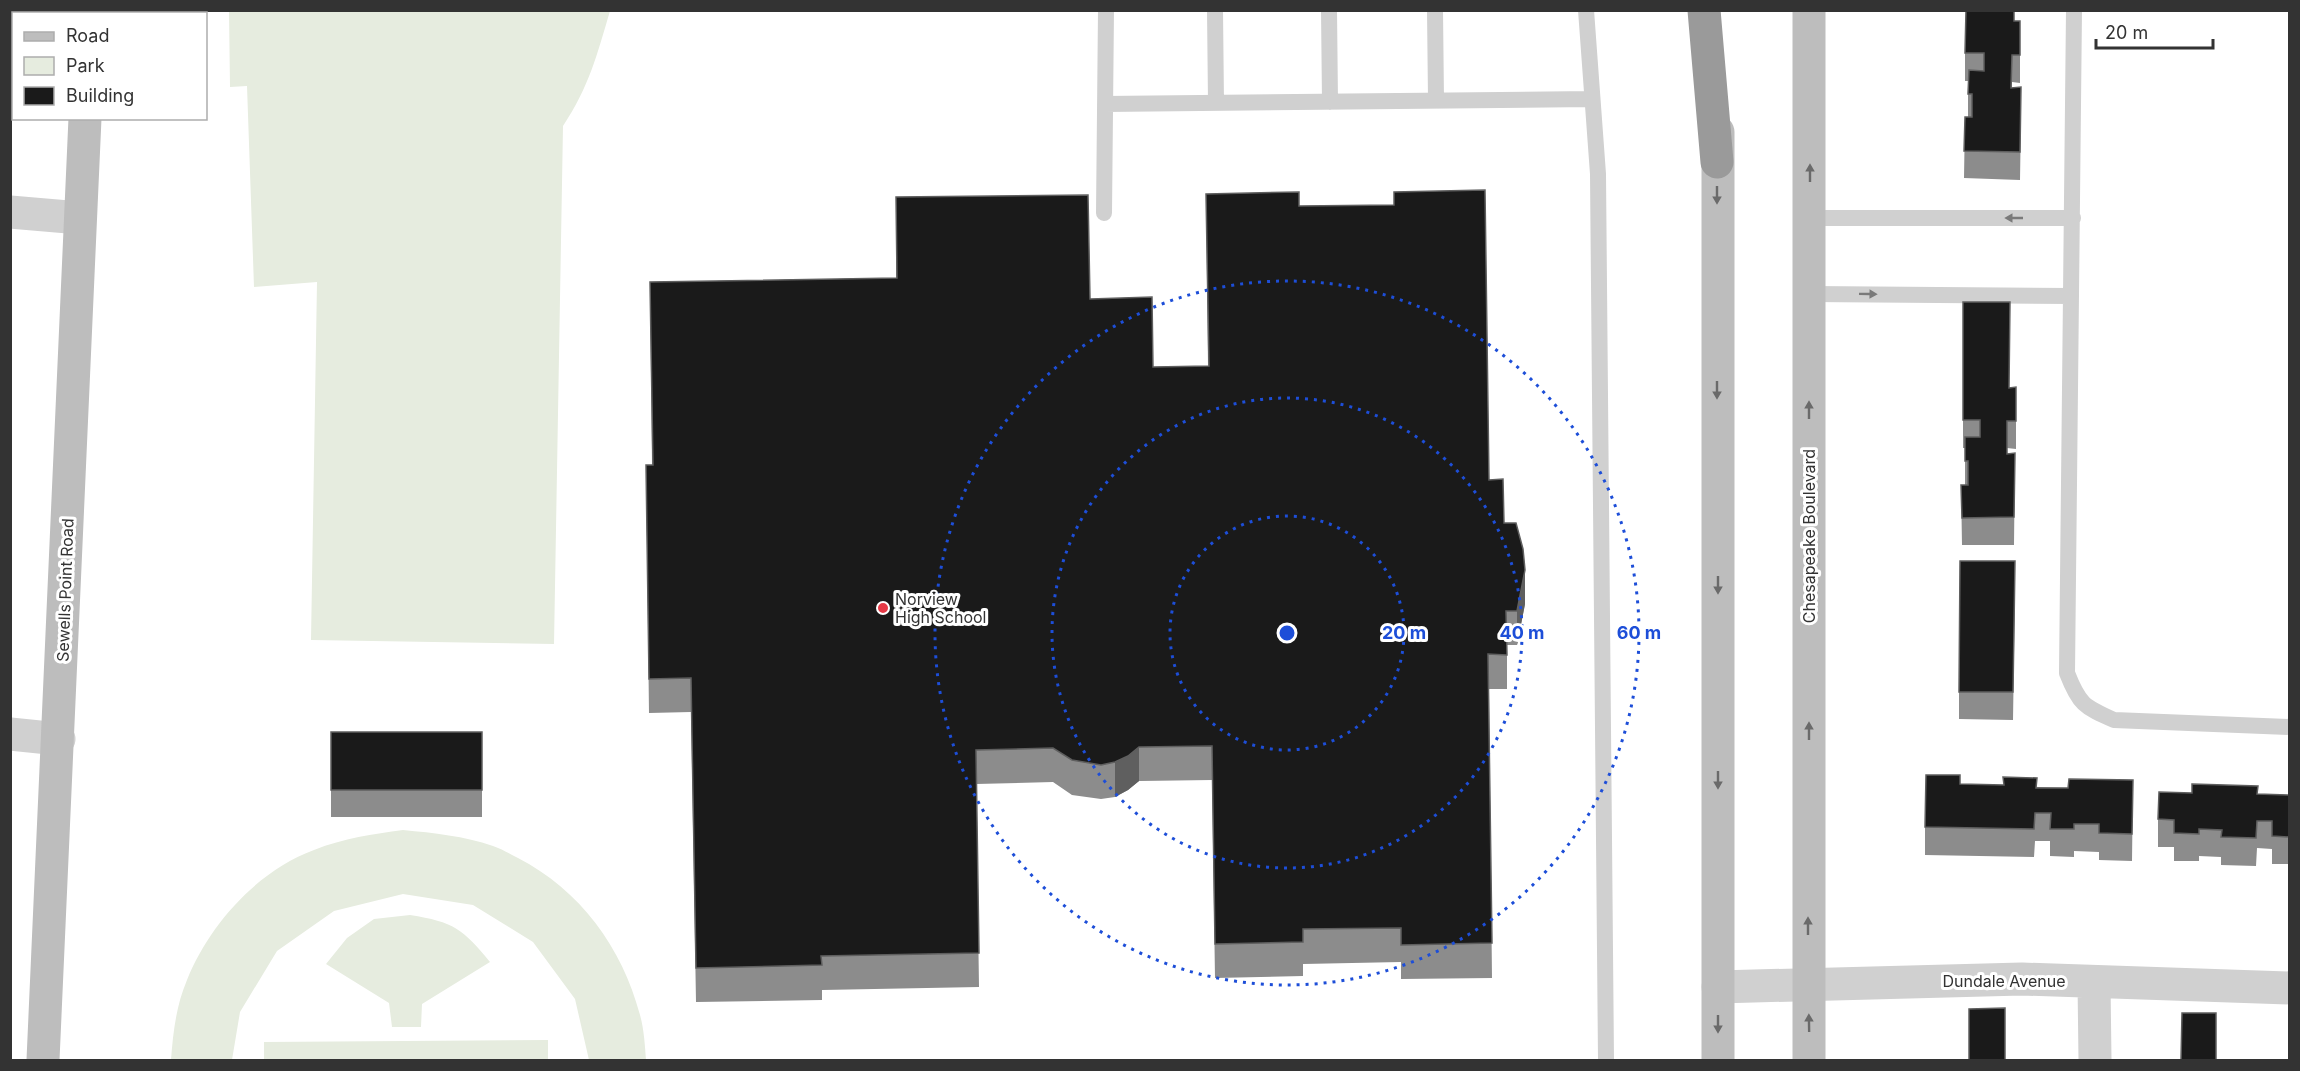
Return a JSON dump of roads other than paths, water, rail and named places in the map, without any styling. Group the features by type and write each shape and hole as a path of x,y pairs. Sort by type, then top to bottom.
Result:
{"highway":[{"path":"1704,10 1717,162"}],"main road":[{"path":"1718,1060 1717,162 1719,10"},
{"name":"Chesapeake Boulevard","path":"1809,10 1809,1060"},
{"name":"Sewells Point Road","path":"43,1060 85,120"}],"street":[{"path":"10,212 80,218"},
{"path":"10,734 59,739"},
{"name":"Dundale Avenue","path":"1718,987 2022,979 2289,988"},
{"path":"2094,982 2095,1060"}],"lane":[{"path":"1104,213 1106,10"},
{"path":"1215,10 1216,103"},
{"path":"1329,10 1330,102"},
{"path":"1435,10 1436,100"},
{"path":"1586,10 1598,174 1606,1060"},
{"path":"2074,10 2067,673 2076,696 2088,709 2114,720 2289,727"},
{"path":"1105,104 1592,99"},
{"path":"1810,218 2073,218"},
{"path":"1810,294 2071,296"}],"place":[{"name":"Norview High School","path":"883,608"}]}
